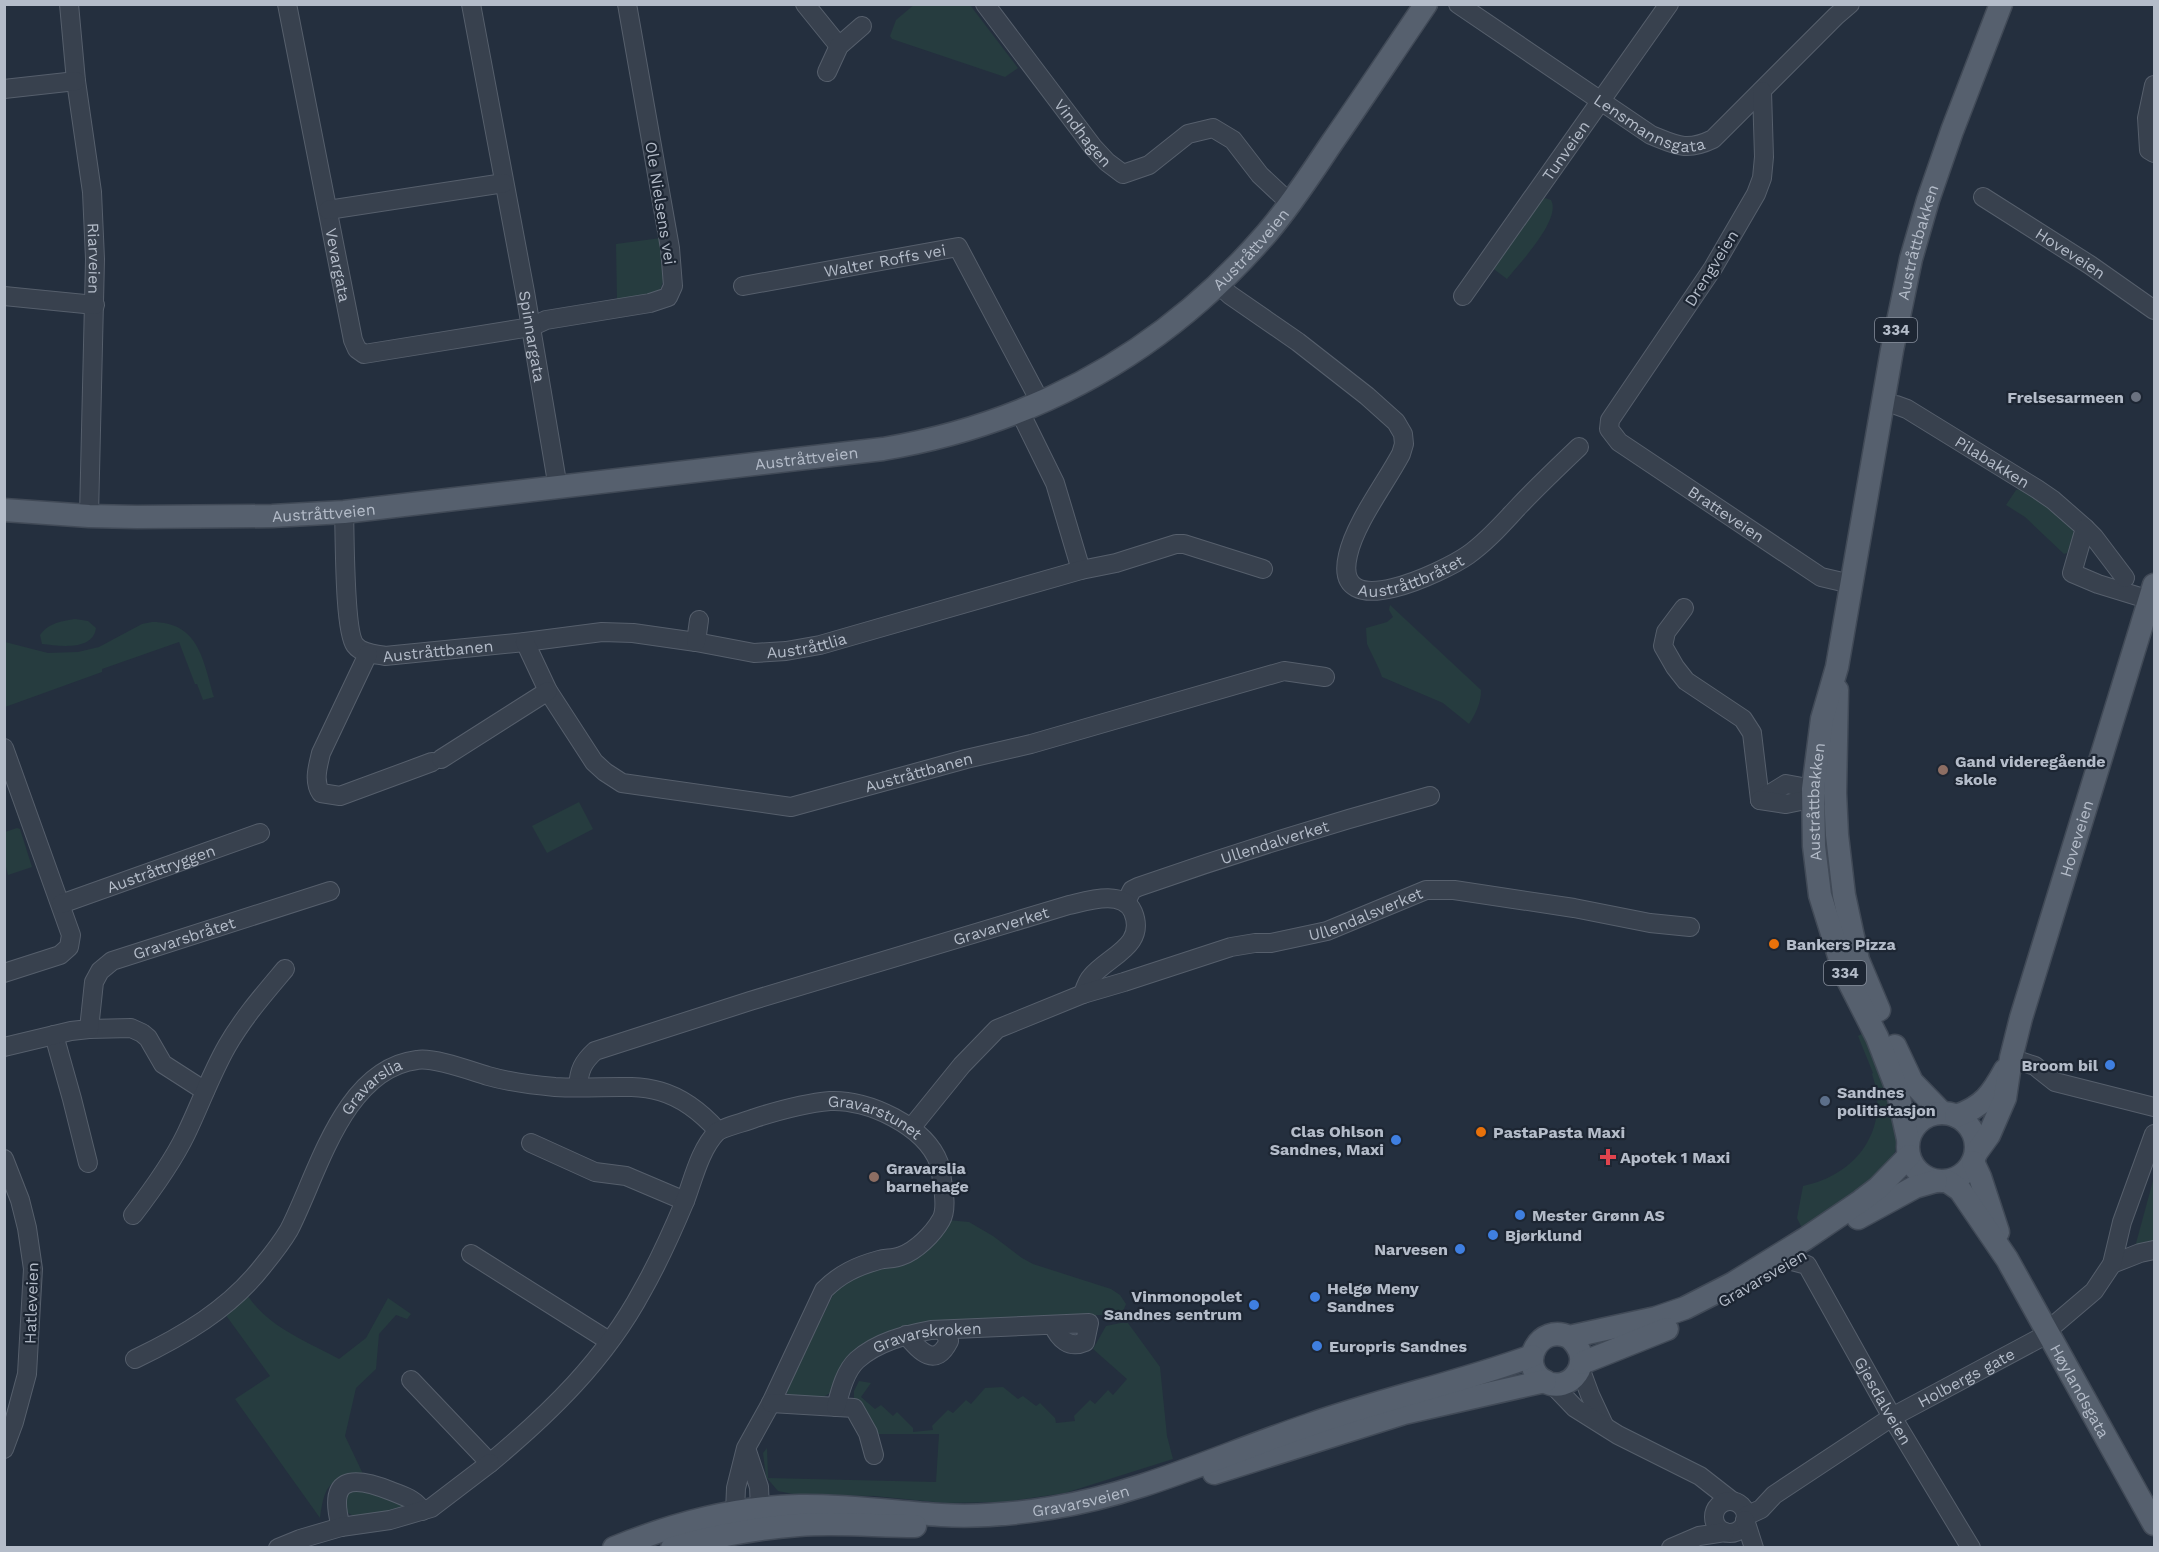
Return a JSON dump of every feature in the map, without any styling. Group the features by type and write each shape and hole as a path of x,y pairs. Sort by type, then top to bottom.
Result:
{"main road":[{"name":"Austråttveien","path":"4,510 88,516 272,516 344,512 883,449 946,437 1029,408 1139,348 1173,324 1218,284 1268,231 1290,203 1426,4"},
{"name":"Austråttbakken","path":"1909,1148 1897,1089 1876,1037 1844,972 1820,895 1814,846 1820,794 1822,719 1837,667 1890,360 1911,259 1928,200 1952,131 2001,4"},
{"name":"Hoveveien","path":"1974,1158 1989,1135 2005,1098 2011,1058 2064,875 2152,593"},
{"name":"Austråttbakken","path":"1820,794 1837,835 1844,895 1858,960 1912,1083 1949,1114"},
{"name":"Hoveveien","path":"1949,1114 1971,1111 1993,1093 2011,1058"},
{"path":"1909,1148 1915,1125 1927,1116 1949,1114"},
{"name":"334","path":"1949,1114 1968,1125 1975,1138 1974,1158"},
{"name":"334","path":"1909,1148 1915,1168 1924,1176 1942,1181"},
{"name":"Gravarsveien","path":"1569,1337 1656,1318 1685,1308 1732,1284 1878,1188 1909,1148"},
{"path":"1942,1181 1962,1175 1974,1158"},
{"name":"Høylandsgata","path":"1974,1158 2007,1259 2042,1335 2154,1523"},
{"name":"Gravarsveien","path":"1581,1366 1618,1347 1675,1326 1724,1301 1884,1203 1915,1187 1942,1181"},
{"name":"Høylandsgata","path":"1942,1181 1960,1190 2007,1259"},
{"path":"1547,1336 1569,1337 1580,1350 1581,1366 1569,1381 1548,1383 1533,1369 1532,1356 1535,1346 1547,1336"},
{"name":"Gravarsveien","path":"614,1548 663,1529 735,1512 760,1509 798,1506 944,1515 1003,1514 1069,1504 1135,1488 1244,1447 1347,1412 1487,1372 1532,1356"},
{"name":"Gravarsveien","path":"672,1548 751,1530 800,1525 974,1527 1060,1516 1135,1498 1404,1413 1548,1383"}],"street":[{"name":"Riarveien","path":"69,4 76,81 92,192 95,259 88,516"},
{"name":"Vevargata","path":"287,4 353,340 357,349 364,354 531,327"},
{"name":"Spinnargata","path":"471,4 531,327 558,488"},
{"name":"Ole Nielsens vei","path":"531,327 546,320 650,303 668,297 673,286 670,248 627,4"},
{"path":"806,4 839,46"},
{"name":"Vindhagen","path":"985,4 1093,147 1107,162 1124,174 1149,165 1188,134 1213,128 1233,140 1260,176 1290,203"},
{"name":"Lensmannsgata","path":"1458,4 1651,135 1686,147 1699,146 1713,139 1850,4"},
{"name":"Tunveien","path":"1462,296 1670,4"},
{"path":"827,72 839,46 862,26"},
{"path":"4,89 76,81"},
{"path":"2154,85 2147,118 2149,150 2154,153"},
{"name":"Drengveien","path":"1609,429 1610,420 1713,268 1756,194 1762,178 1764,157 1762,91"},
{"path":"328,210 504,183"},
{"name":"Hoveveien","path":"1983,197 2090,265 2154,310"},
{"name":"Walter Roffs vei","path":"743,286 958,247 1035,392 1029,408"},
{"name":"Austråttbråtet","path":"1218,284 1367,396 1396,422 1403,434 1404,444 1401,454 1356,532 1348,556 1347,570 1350,580 1359,589 1388,590 1427,578 1468,555 1579,447"},
{"path":"4,296 95,305"},
{"name":"Pilabakken","path":"1896,405 2045,495 2094,537 2125,578"},
{"path":"1029,408 1055,483 1081,570"},
{"name":"Bratteveien","path":"1609,429 1619,442 1821,577 1851,584"},
{"name":"Austråttbanen","path":"344,512 346,596 350,628 355,645 368,654 402,655 525,642 548,691 594,762 622,783 791,807 966,759 1031,744 1284,671 1325,677"},
{"path":"2085,528 2072,573 2098,584 2152,593"},
{"name":"Austråttlia","path":"525,642 602,633 633,633 754,653 786,651 820,645 1081,570 1116,563 1176,544 1184,544 1263,569"},
{"path":"1684,608 1666,632 1663,646 1686,681 1743,719 1752,733 1760,800 1786,784 1820,794"},
{"path":"696,642 699,620"},
{"name":"Austråttbanen","path":"368,654 321,753 317,769 317,787 321,793 340,796 437,760 548,691"},
{"path":"4,748 71,935 69,947 60,955 4,973"},
{"name":"Ullendalverket","path":"1126,902 1132,890 1138,887 1222,857 1430,796"},
{"name":"Austråttryggen","path":"61,904 260,833"},
{"name":"Ullendalsverket","path":"1083,994 1230,947 1271,943 1327,931 1426,890 1454,890 1574,908 1650,923 1690,927"},
{"name":"Gravarsbråtet","path":"89,1029 94,982 100,971 112,962 330,891"},
{"name":"Gravarverket","path":"578,1087 578,1074 584,1061 595,1051 750,1001 1068,905 1101,899 1118,899 1126,902"},
{"path":"911,1128 962,1065 997,1029 1083,994 1089,979 1101,966 1126,949 1133,938 1135,918 1126,902"},
{"path":"133,1215 161,1177 185,1135 227,1047 249,1013 285,969"},
{"path":"4,1047 71,1030 131,1028 148,1038 162,1064 205,1090"},
{"path":"54,1035 88,1163"},
{"path":"2011,1058 2035,1066 2055,1082 2154,1107"},
{"name":"Gravarslia","path":"135,1359 185,1333 235,1297 263,1267 288,1231 318,1164 348,1109 370,1080 419,1059 509,1080 554,1087 637,1086 664,1092 689,1104 718,1131"},
{"name":"Gravarstunet","path":"718,1131 769,1114 831,1101 874,1108 911,1128 928,1146 939,1162 945,1193 942,1219 923,1242 901,1256 851,1269 824,1290 771,1403 746,1448 736,1488 735,1512"},
{"path":"278,1548 341,1527 390,1520 422,1511 443,1499 490,1463 548,1413 589,1368 641,1293 685,1201 698,1163 718,1131"},
{"name":"Holbergs gate","path":"1732,1510 1774,1495 1892,1418 2042,1335 2094,1291 2112,1264 2122,1222 2154,1134"},
{"path":"531,1143 595,1172 626,1176 685,1201"},
{"name":"Hatleveien","path":"4,1159 25,1218 32,1251 33,1269 27,1374 4,1449"},
{"path":"2112,1264 2140,1252 2154,1250"},
{"path":"471,1254 609,1341"},
{"name":"Gjesdalveien","path":"1792,1261 1807,1264 1892,1418 1971,1548"},
{"name":"Gravarskroken","path":"836,1407 845,1378 856,1361 880,1345 906,1335 943,1330 1089,1323"},
{"path":"906,1335 926,1354 934,1356 942,1353 949,1341 943,1330"},
{"path":"1581,1366 1590,1395 1605,1427"},
{"path":"411,1380 490,1463"},
{"path":"1548,1383 1575,1408 1605,1427 1700,1476 1732,1510 1754,1548"},
{"path":"771,1403 854,1408 868,1433 874,1455"},
{"path":"735,1512 751,1530 760,1509 759,1488 746,1448"},
{"path":"341,1527 337,1512 338,1491 343,1485 357,1481 375,1484 408,1497 422,1511"},
{"path":"1732,1510 1717,1525 1732,1537"},
{"path":"1676,1545 1695,1528 1732,1510"},
{"path":"1676,1545 1699,1536 1732,1537"}],"green space":[{"path":"915,4 970,5 1018,68 1005,77 892,39 890,36 896,20"},
{"path":"1545,198 1551,200 1553,208 1545,229 1507,279 1491,267 1538,202"},
{"path":"661,238 664,271 661,287 657,293 647,297 617,300 616,244"},
{"path":"2023,488 2072,525 2074,534 2067,553 2064,554 2025,517 2006,505 2016,490"},
{"path":"1390,605 1481,690 1478,708 1469,724 1443,703 1382,677 1367,644 1366,628 1387,622 1393,617 1389,610"},
{"path":"75,619 88,621 96,628 89,640 75,645 42,644 40,635 43,631 51,625"},
{"path":"152,622 168,624 189,636 202,657 214,697 203,700 179,642 5,707 5,642 48,653 78,652 99,647 142,624"},
{"path":"579,802 593,829 547,853 532,826"},
{"path":"20,829 32,867 8,875 5,863 5,832"},
{"path":"1865,1032 1880,1061 1897,1136 1895,1152 1870,1187 1803,1230 1797,1218 1803,1186 1839,1172 1854,1160 1873,1131 1877,1113 1877,1094 1873,1073 1858,1036"},
{"path":"2154,1177 2154,1245 2135,1247"},
{"path":"948,1220 969,1222 1033,1264 1111,1289 1120,1295 1126,1304 1124,1309 1117,1314 948,1324 842,1371 830,1393 822,1398 788,1395 786,1391 834,1293 847,1280"},
{"path":"246,1293 255,1305 276,1324 339,1359 366,1338 388,1298 411,1314 407,1319 396,1315 379,1334 376,1369 356,1388 345,1436 363,1474 360,1480 341,1480 330,1486 323,1499 320,1518 235,1399 270,1376 225,1314"},
{"path":"1128,1323 1160,1367 1167,1436 1173,1459 1065,1493 1004,1502 945,1503 874,1496 798,1495 778,1491 766,1477 763,1453 767,1448 768,1478 936,1482 939,1434 877,1434 854,1400 854,1391 859,1381 871,1383 861,1397 875,1409 881,1405 893,1416 897,1412 913,1428 913,1432 933,1430 932,1426 948,1410 953,1413 966,1400 971,1404 985,1388 1003,1387 1018,1399 1023,1396 1036,1406 1040,1403 1055,1418 1056,1423 1075,1421 1074,1416 1090,1400 1095,1404 1108,1390 1113,1395 1127,1379 1093,1349 1106,1326"},
{"path":"351,1490 370,1491 404,1506 402,1511 355,1517 345,1511 346,1495"}],"place":[{"name":"Frelsesarmeen","path":"2136,397"},
{"name":"Gand videregående skole","path":"1943,770"},
{"name":"Bankers Pizza","path":"1774,944"},
{"name":"Broom bil","path":"2110,1065"},
{"name":"Sandnes politistasjon","path":"1825,1101"},
{"name":"PastaPasta Maxi","path":"1481,1132"},
{"name":"Clas Ohlson Sandnes, Maxi","path":"1396,1140"},
{"name":"Apotek 1 Maxi","path":"1608,1157"},
{"name":"Gravarslia barnehage","path":"874,1177"},
{"name":"Mester Grønn AS","path":"1520,1215"},
{"name":"Bjørklund","path":"1493,1235"},
{"name":"Narvesen","path":"1460,1249"},
{"name":"Helgø Meny Sandnes","path":"1315,1297"},
{"name":"Vinmonopolet Sandnes sentrum","path":"1254,1305"},
{"name":"Europris Sandnes","path":"1317,1346"}]}
